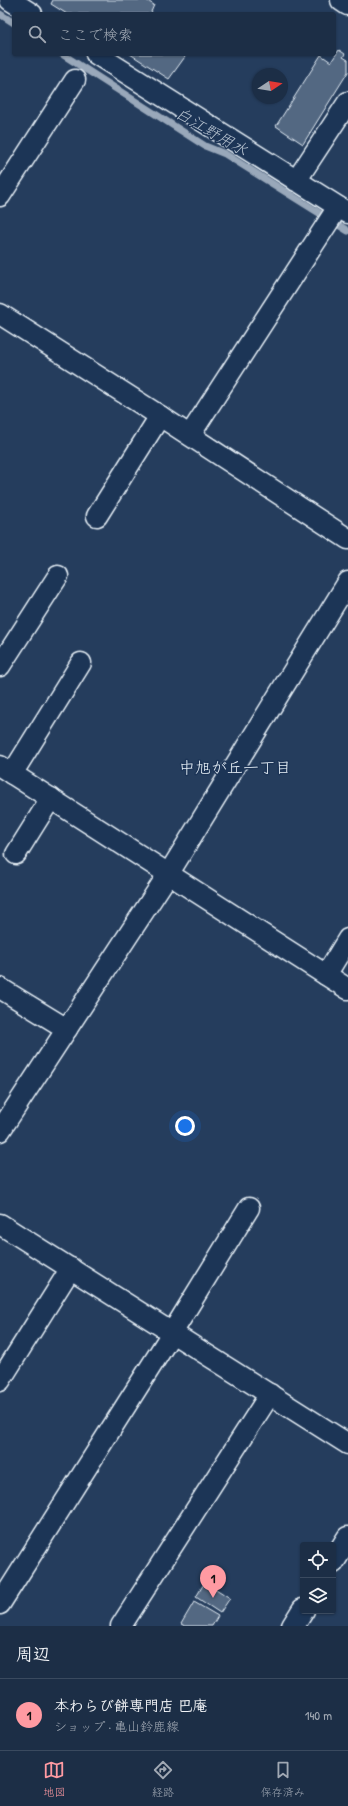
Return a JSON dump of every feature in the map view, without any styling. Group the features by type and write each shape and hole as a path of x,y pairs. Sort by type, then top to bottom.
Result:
{"main road":[{"path":"342,0 348,4"},
{"path":"336,1557 348,1538"},
{"path":"293,1626 300,1614"}],"street":[{"path":"10,0 29,12"},
{"path":"99,56 296,180 336,215 190,435"},
{"path":"0,196 75,80"},
{"path":"296,180 348,102"},
{"path":"3,323 160,416 348,539"},
{"path":"97,516 160,416"},
{"path":"0,666 58,576"},
{"path":"0,1131 169,873 348,582"},
{"path":"81,663 6,770 348,989"},
{"path":"16,854 51,798"},
{"path":"326,975 348,939"},
{"path":"0,988 67,1029"},
{"path":"0,1604 172,1333 249,1208"},
{"path":"0,1224 348,1444"},
{"path":"0,1381 71,1268"},
{"path":"121,1626 270,1394"}],"building":[{"path":"53,0 146,0 154,5 151,12 64,12 51,4"},
{"path":"339,50 345,54 343,57 348,60 348,72 303,144 276,126 320,56 331,62"},
{"path":"133,56 186,56 169,79"},
{"path":"205,1582 230,1598 220,1613 196,1597"},
{"path":"194,1602 218,1616 212,1626 185,1626 181,1624"}],"waterway":[{"name":"白江野用水","path":"0,14 12,22"},
{"name":"白江野用水","path":"65,56 205,146 225,154 348,231"}],"place":[{"name":"本わらび餅専門店 巴庵","path":"213,1598"}],"district":[{"name":"中旭が丘一丁目","path":"235,767"}]}
